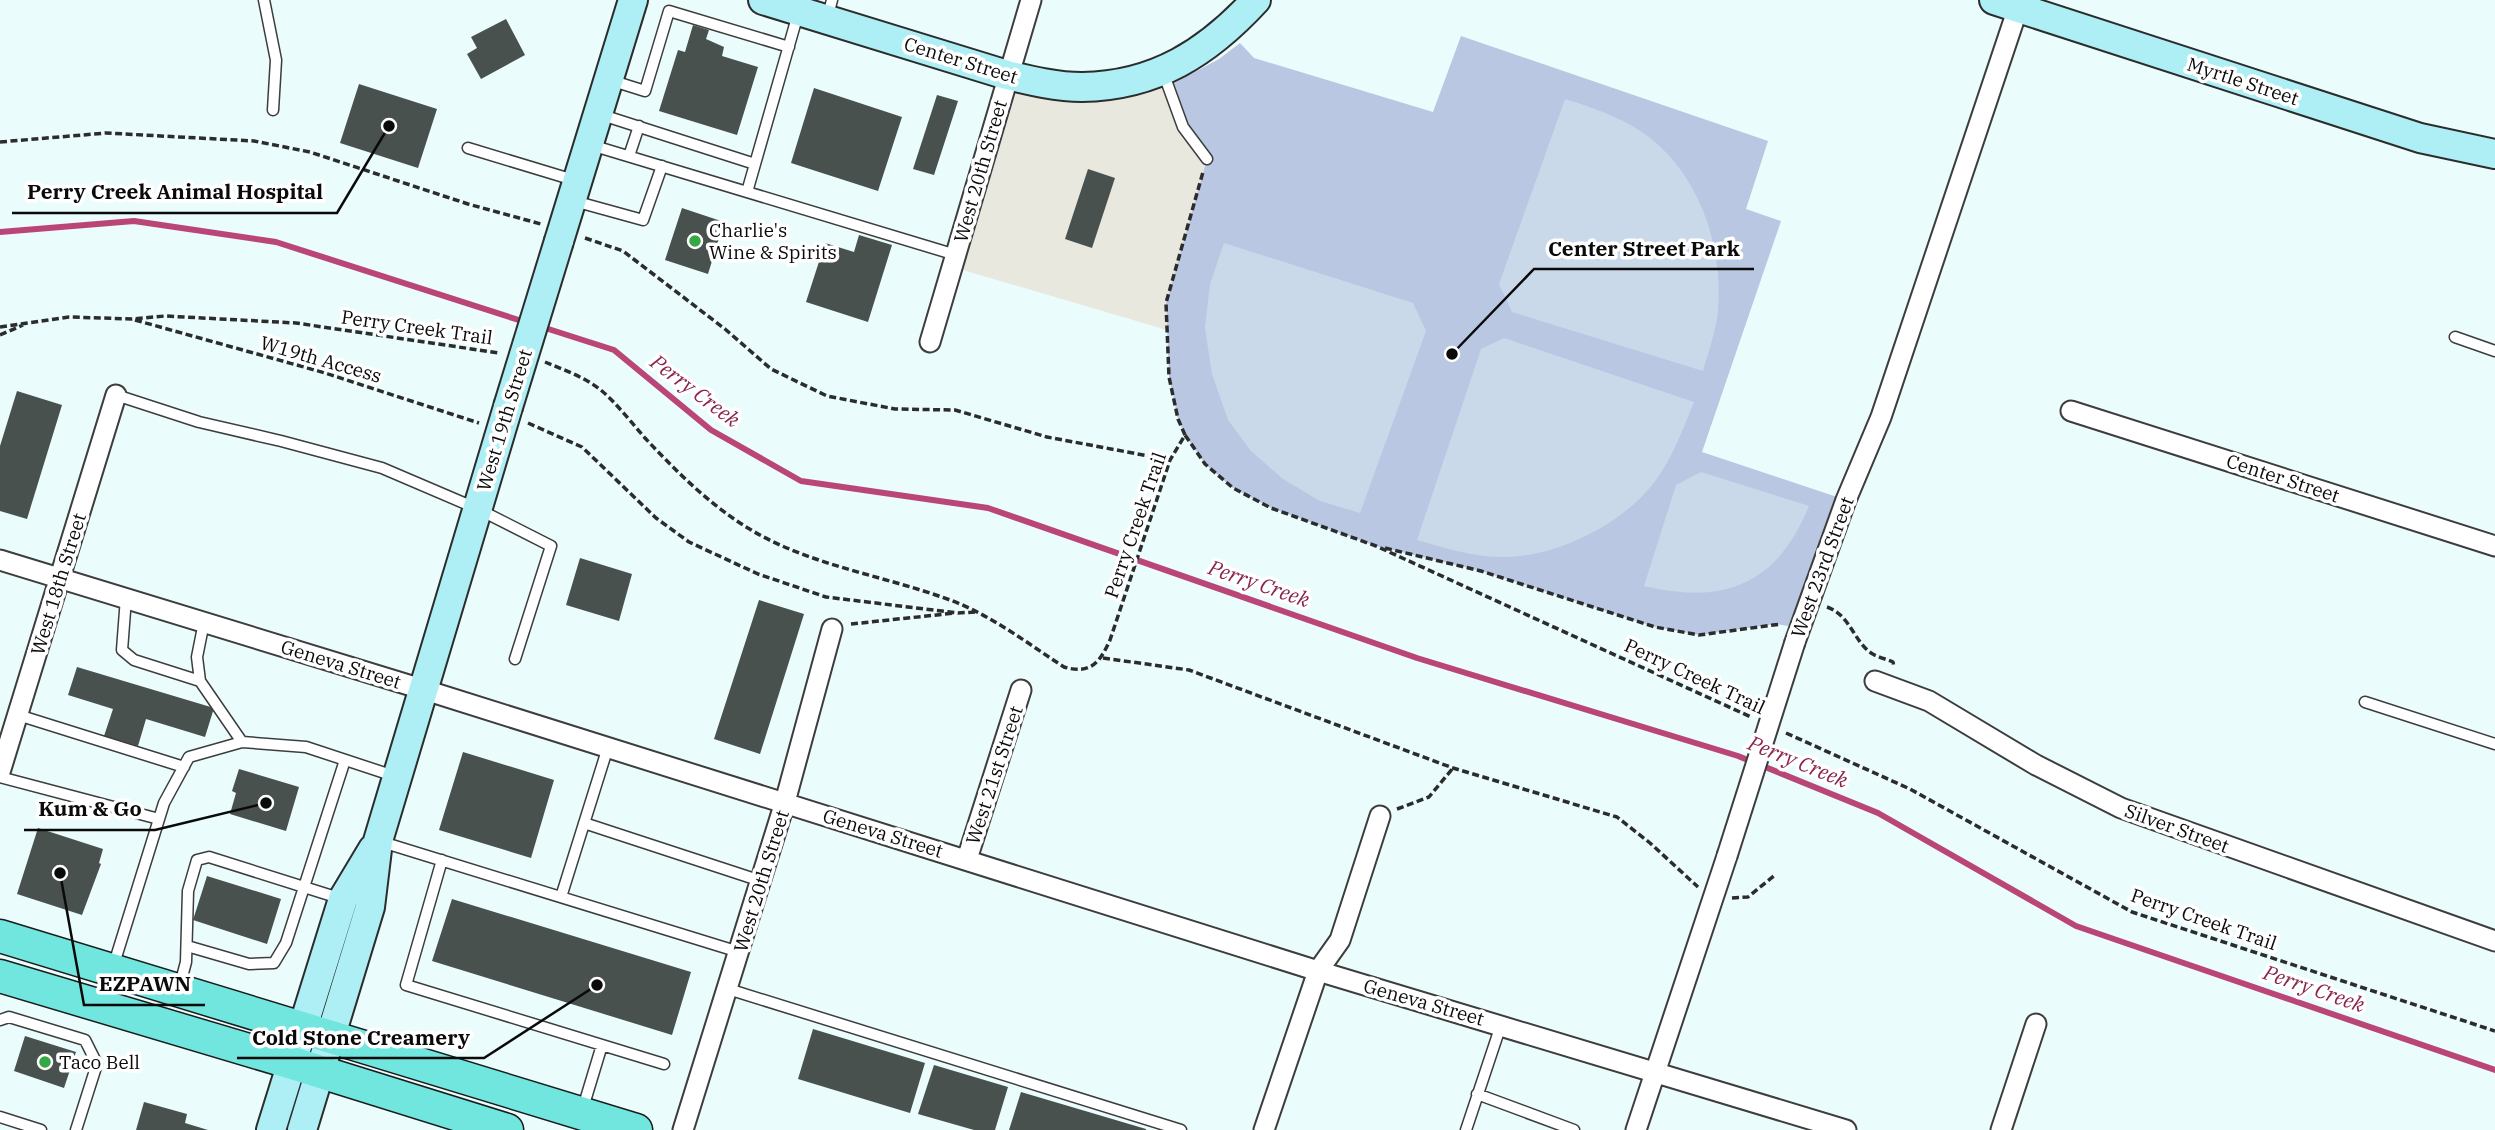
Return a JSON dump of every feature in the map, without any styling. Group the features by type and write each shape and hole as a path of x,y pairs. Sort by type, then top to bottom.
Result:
{"main road":[{"name":"West 19th Street","path":"317,1031 370,907 379,841 633,0"},
{"name":"Center Street","path":"763,0 799,11 830,10 1007,75 1041,83 1082,87 1121,83 1163,71"},
{"path":"1163,71 1190,58 1212,43 1256,0"},
{"name":"Myrtle Street","path":"2006,4 2420,138 2495,154"},
{"name":"West 19th Street","path":"271,1130 306,1067 317,1031 343,899 379,841"},
{"path":"0,936 636,1130"},
{"path":"0,976 508,1130"},
{"name":"West 19th Street","path":"302,1130 306,1067"}],"street":[{"name":"West 20th Street","path":"930,342 1031,0"},
{"name":"West 23rd Street","path":"1636,1130 1797,635 1846,500 1881,417 2006,4"},
{"name":"West 18th Street","path":"1,766 116,395"},
{"name":"Center Street","path":"2071,411 2495,546"},
{"name":"Geneva Street","path":"0,560 785,802 1318,971 1846,1130"},
{"name":"West 20th Street","path":"683,1130 785,802 832,629"},
{"name":"Silver Street","path":"1875,681 1929,701 2036,765 2121,808 2495,941"},
{"name":"West 21st Street","path":"967,859 1021,690"},
{"path":"1264,1130 1318,971 1340,940 1380,816"},
{"path":"2001,1130 2036,1024"}],"lane":[{"path":"264,0 276,60 273,110"},
{"path":"608,79 645,91 669,11 789,47"},
{"path":"747,192 799,11"},
{"path":"1163,71 1183,127 1207,159"},
{"path":"598,113 755,164"},
{"path":"629,156 639,126"},
{"path":"589,144 956,255"},
{"path":"468,148 643,220 662,166"},
{"path":"2455,337 2495,351"},
{"path":"116,395 199,422 382,468 478,509 551,546 515,659"},
{"path":"126,598 122,650 135,660 200,681"},
{"path":"204,622 197,657 200,681 242,742"},
{"path":"2365,702 2495,744"},
{"path":"18,715 184,767"},
{"path":"112,970 164,803 189,757 242,742 306,747 398,778"},
{"path":"561,897 608,747"},
{"path":"187,946 248,964 274,963 286,943 345,760"},
{"path":"1,766 159,819"},
{"path":"584,823 761,881"},
{"path":"379,841 740,952"},
{"path":"179,990 186,962 188,891 197,860 209,857 343,899"},
{"path":"442,860 405,985 664,1064"},
{"path":"728,989 1181,1130"},
{"path":"0,1020 9,1017 85,1040 97,1064 76,1130"},
{"path":"1466,1130 1501,1025"},
{"path":"581,1113 602,1045"},
{"path":"1478,1094 1574,1130"},
{"path":"0,1117 41,1130"}],"path":[{"path":"0,142 106,133 254,141 310,152 561,236 623,251 725,329 771,369 827,396 895,409 955,410 1046,437 1170,460"},
{"path":"1185,435 1178,419 1169,377 1166,303 1207,159"},
{"name":"Perry Creek Trail","path":"0,327 69,317 132,320 165,316 296,323 510,355"},
{"name":"W19th Access","path":"132,320 541,428 582,447 667,526 689,542 758,574 826,597 958,613"},
{"path":"0,334 29,323"},
{"path":"544,362 582,377 602,391 702,494 740,524 816,560 949,599 978,612 1064,667 1077,671 1091,667 1102,658 1189,670 1452,768 1617,817 1713,900 1748,897 1775,876"},
{"name":"Perry Creek Trail","path":"1102,658 1170,460 1185,435 1205,464 1233,488 1270,508 1376,546 1758,720"},
{"path":"1376,546 1481,571 1655,627 1699,635 1776,624 1797,635"},
{"path":"1809,601 1837,610 1871,653 1893,662 1901,691"},
{"path":"832,629 856,622 978,612"},
{"name":"Perry Creek Trail","path":"1783,731 1910,789 2132,912 2495,1031"},
{"path":"1380,816 1429,797 1452,768"}],"shaded area":[{"path":"1461,36 1768,141 1746,209 1781,221 1702,452 1846,500 1799,628 1776,624 1699,635 1655,627 1481,571 1376,546 1271,508 1233,488 1205,464 1185,435 1178,419 1169,377 1166,303 1207,159 1183,127 1169,86 1219,59 1240,43 1254,58 1433,112"},
{"path":"1169,86 1207,159 1166,303 1167,330 963,270 1017,89 1084,103"},
{"path":"1565,99 1604,112 1639,130 1660,147 1693,189 1712,239 1719,293 1716,325 1703,371 1512,312 1499,284"},
{"path":"1224,243 1413,303 1426,331 1360,513 1320,501 1283,479 1251,451 1228,420 1212,374 1205,328 1210,284"},
{"path":"1504,338 1694,402 1682,432 1662,471 1643,496 1608,524 1566,544 1523,556 1491,557 1417,540 1481,349"},
{"path":"1701,472 1809,506 1796,533 1781,554 1764,571 1745,582 1723,590 1699,592 1644,586 1676,485"}],"building":[{"path":"506,19 525,55 481,79 467,54 477,48 471,37"},
{"path":"693,25 709,30 706,39 724,47 722,56 758,67 737,135 659,111 678,50 685,52"},
{"path":"359,84 437,109 418,168 340,143"},
{"path":"814,88 902,117 878,191 791,163"},
{"path":"937,95 958,101 934,175 913,169"},
{"path":"1088,169 1115,178 1092,248 1065,239"},
{"name":"Charlie's Wine & Spirits","path":"682,208 724,222 708,274 665,260"},
{"path":"859,235 892,245 868,322 806,302 825,243 854,252"},
{"path":"17,391 62,405 27,519 0,511 0,446"},
{"path":"580,558 632,574 619,621 566,605"},
{"path":"759,600 804,614 760,754 714,739"},
{"path":"77,667 214,708 205,737 146,719 138,746 104,736 113,709 68,695"},
{"path":"463,752 554,780 531,858 439,830"},
{"path":"239,769 299,787 286,831 230,814 236,793 232,791"},
{"path":"38,828 103,849 99,863 101,864 82,915 17,894"},
{"path":"207,876 281,899 267,944 193,920"},
{"path":"452,899 691,972 672,1035 432,961"},
{"path":"813,1029 925,1063 910,1113 798,1079"},
{"name":"Taco Bell","path":"25,1036 76,1052 64,1088 14,1071"},
{"path":"934,1065 1008,1087 995,1130 974,1130 918,1114"},
{"path":"1021,1092 1146,1129 1146,1130 1009,1130"},
{"path":"144,1102 187,1114 185,1123 208,1130 136,1130"}],"waterway":[{"name":"Perry Creek","path":"0,232 134,221 276,242 525,322"},
{"name":"Perry Creek","path":"539,326 614,350 711,430 801,481 988,508 1417,658 1738,756 1878,813 2076,926 2495,1070"}],"place":[{"name":"Perry Creek Animal Hospital","path":"389,126"},
{"name":"Charlie's Wine & Spirits","path":"695,241"},
{"name":"Center Street Park","path":"1452,354"},
{"name":"Kum & Go","path":"266,803"},
{"name":"EZPAWN","path":"60,873"},
{"name":"Cold Stone Creamery","path":"597,985"},
{"name":"Taco Bell","path":"45,1062"}]}
